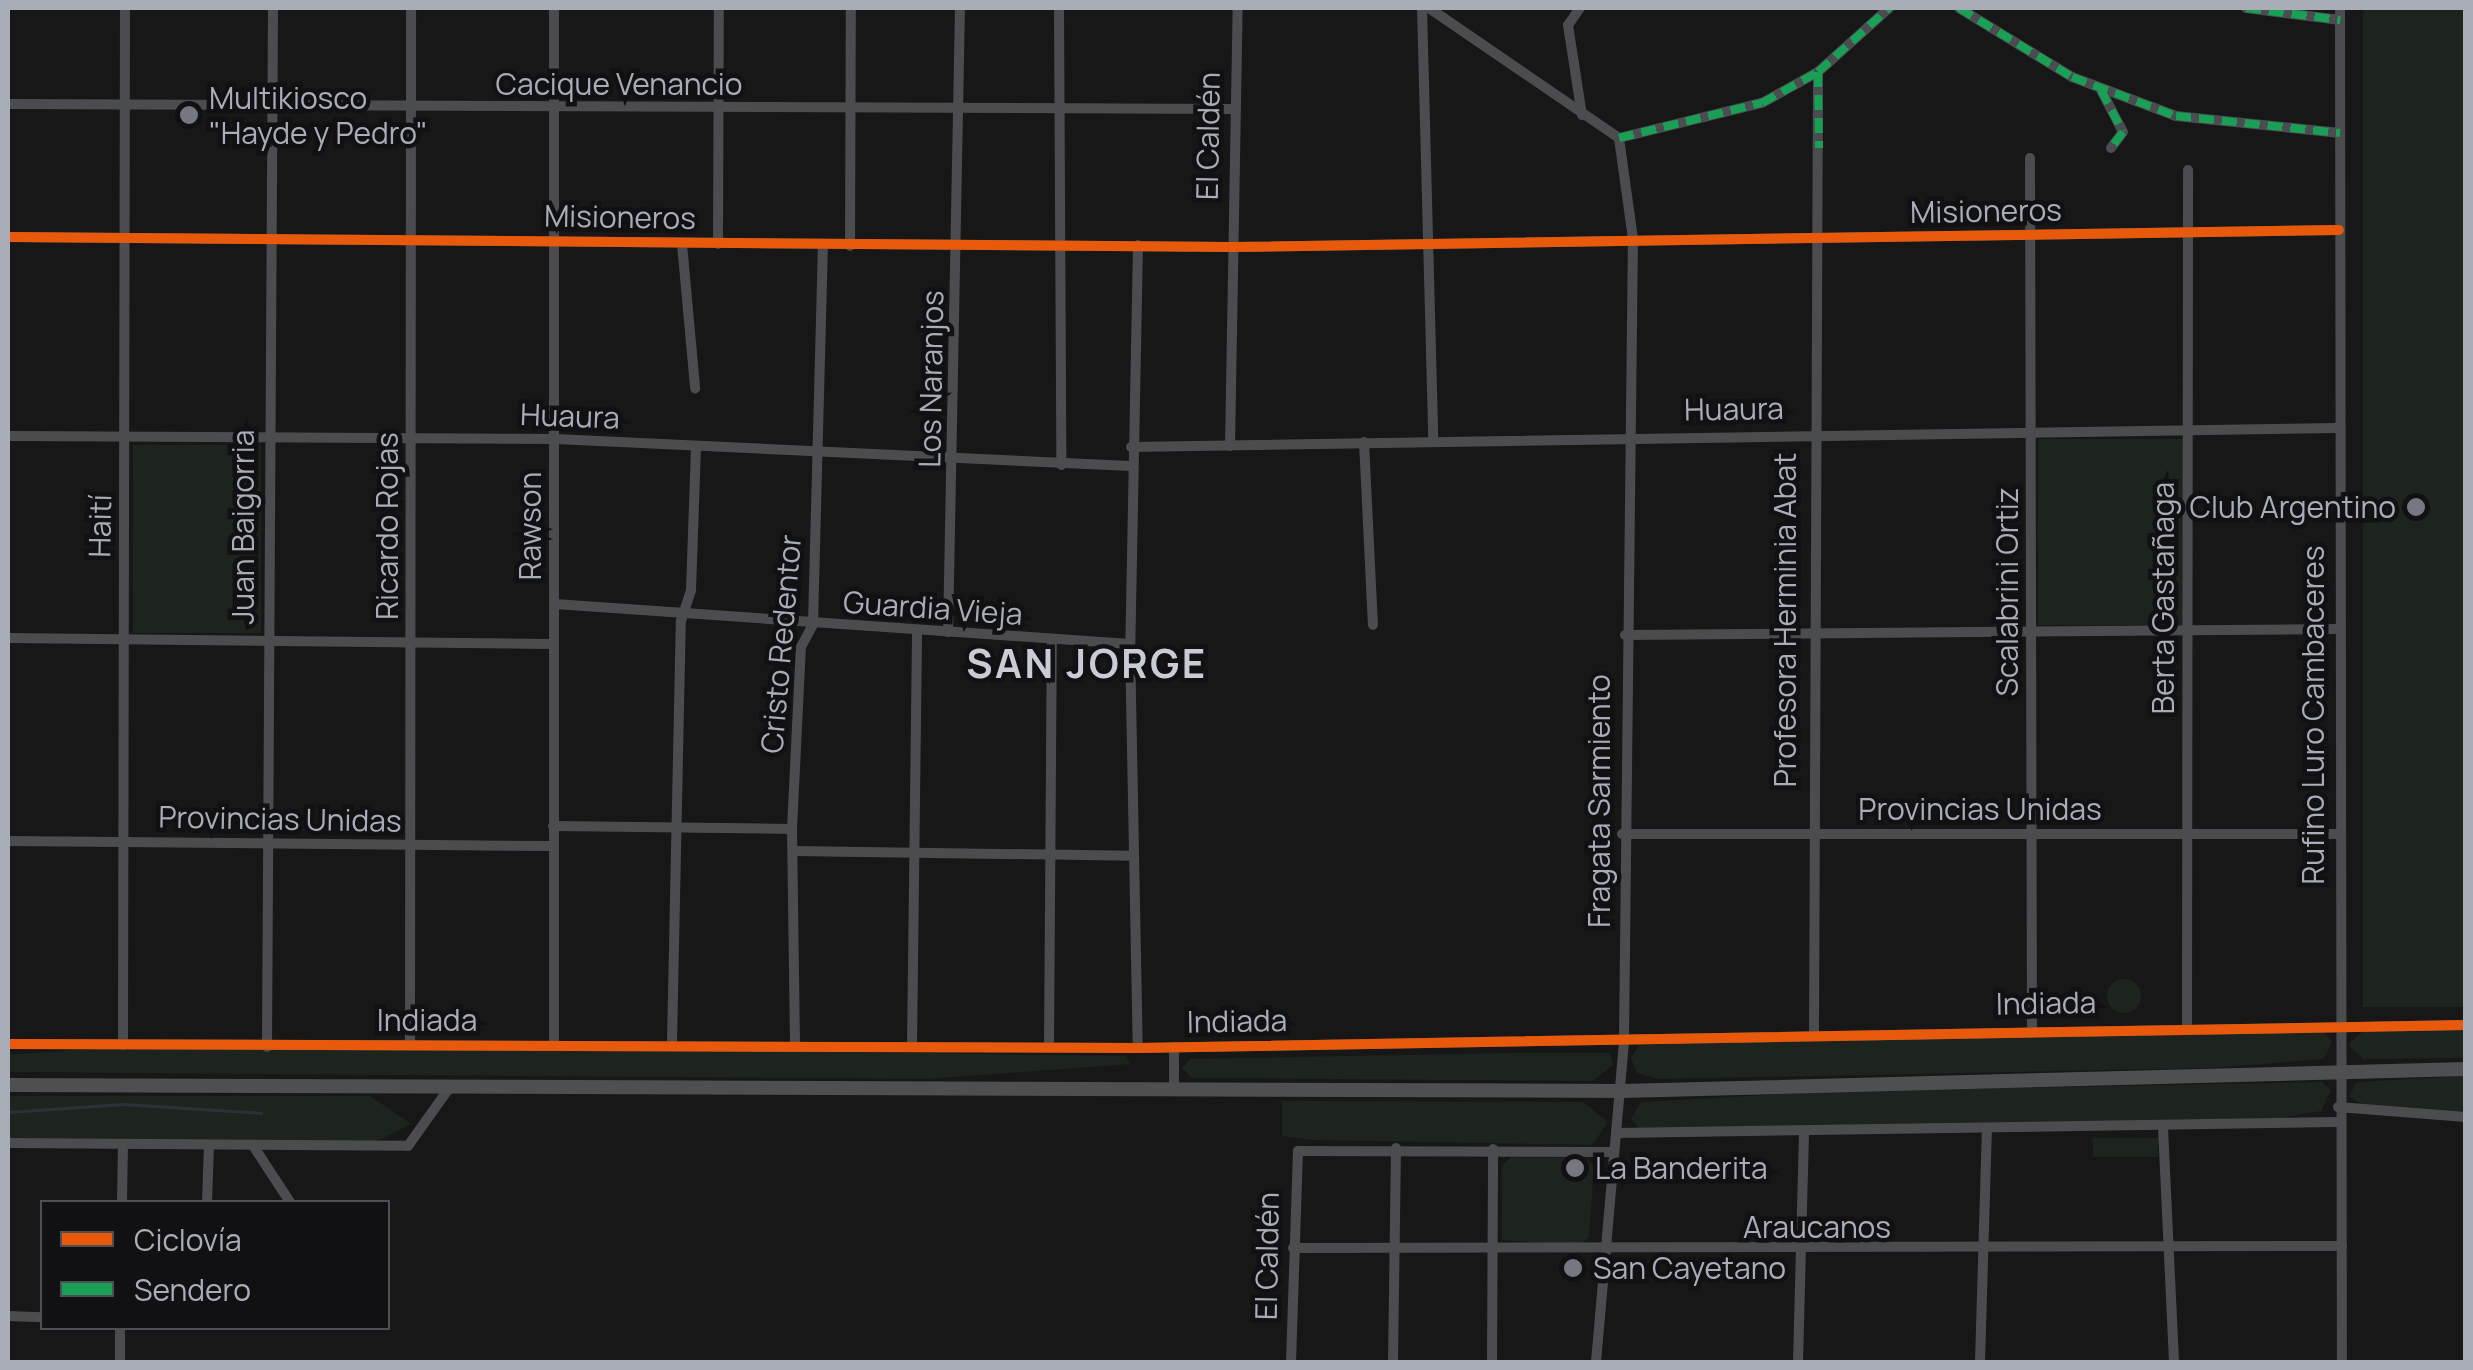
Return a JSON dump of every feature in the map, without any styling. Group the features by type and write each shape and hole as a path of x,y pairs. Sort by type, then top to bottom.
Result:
{"main road":[{"path":"8,1084 1622,1091 2466,1069"}],"street":[{"name":"Haití","path":"123,1044 123,640 129,238 125,8"},
{"name":"Juan Baigorria","path":"267,1046 273,8"},
{"name":"Ricardo Rojas","path":"410,1044 411,8"},
{"name":"Rawson","path":"554,8 554,1044"},
{"path":"718,244 719,8"},
{"path":"850,246 851,8"},
{"name":"Los Naranjos","path":"948,632 959,244 960,8"},
{"path":"1059,8 1056,109 1061,465"},
{"name":"El Caldén","path":"1230,446 1231,109 1238,8"},
{"path":"1426,8 1619,138 1706,123 1818,72 1889,8"},
{"path":"1426,8 1434,242 1433,441"},
{"path":"1580,8 1568,25 1582,115"},
{"path":"1959,8 2101,90 2176,116 2340,134"},
{"path":"2246,8 2340,14"},
{"name":"Rufino Luro Cambaceres","path":"2340,14 2337,1122 2342,1362"},
{"name":"Profesora Herminia Abat","path":"1814,1033 1809,834 1810,434 1811,237 1819,148 1818,72"},
{"path":"2101,90 2124,132 2111,148"},
{"name":"Cacique Venancio","path":"8,104 552,110 1231,109"},
{"name":"Fragata Sarmiento","path":"1596,1362 1610,1152 1622,1091 1624,1039 1625,436 1633,239 1619,138"},
{"name":"Scalabrini Ortiz","path":"2030,158 2032,1028"},
{"name":"Berta Gastañaga","path":"2186,1026 2188,170"},
{"name":"Misioneros","path":"8,238 412,239 823,247 1232,247 2339,230"},
{"path":"682,244 695,388"},
{"path":"1138,245 1130,466 1132,856 1138,1048"},
{"name":"Cristo Redentor","path":"796,1044 792,830 801,647 812,624 820,453 823,247"},
{"name":"Huaura","path":"1131,447 1625,436 2188,434 2338,428"},
{"name":"Huaura","path":"8,436 555,439 954,463 1130,466"},
{"path":"1364,442 1374,625"},
{"path":"672,1042 676,828 696,446"},
{"name":"Guardia Vieja","path":"555,604 686,607 917,634 948,632 1052,642 1130,644"},
{"path":"1625,636 2338,629"},
{"path":"912,1046 917,634"},
{"path":"8,638 554,644"},
{"path":"1048,1047 1052,642"},
{"path":"553,826 792,830"},
{"name":"Provincias Unidas","path":"1622,834 2338,834"},
{"name":"Provincias Unidas","path":"8,842 553,846"},
{"path":"792,852 1132,856"},
{"name":"Indiada","path":"8,1044 672,1042 1138,1048 2032,1028 2186,1026 2339,1030 2466,1024"},
{"path":"1174,1047 1174,1090"},
{"path":"8,1143 408,1146 450,1086"},
{"path":"2338,1107 2466,1117"},
{"path":"1616,1133 2163,1128 2337,1122"},
{"path":"1980,1362 1987,1128"},
{"path":"2163,1128 2174,1362"},
{"path":"1798,1362 1804,1133"},
{"path":"122,1200 123,1145"},
{"path":"207,1200 209,1146"},
{"path":"254,1147 289,1200"},
{"path":"1393,1362 1390,1250 1396,1148 1610,1152"},
{"name":"El Caldén","path":"1291,1362 1298,1151 1396,1148"},
{"path":"1492,1362 1494,1150"},
{"name":"Araucanos","path":"1292,1248 1800,1254 2342,1246"},
{"path":"8,1316 40,1316"},
{"path":"120,1330 120,1362"}],"shaded area":[{"name":"Club Argentino","path":"2363,8 2465,8 2465,1007 2363,1007"},
{"path":"2038,439 2183,439 2183,625 2038,625"},
{"path":"133,445 261,445 261,633 133,633"},
{"path":"2124,979 2136,984 2141,996 2136,1008 2124,1013 2112,1008 2107,996 2112,984"},
{"path":"2465,1027 2465,1058 2363,1059 2348,1045 2362,1032"},
{"path":"2322,1031 2332,1041 2324,1059 2212,1068 1659,1079 1637,1073 1631,1058 1640,1044"},
{"path":"649,1049 1126,1056 1130,1064 926,1079 8,1072 8,1055 77,1050"},
{"path":"1610,1053 1613,1065 1593,1081 1192,1078 1182,1068 1190,1059"},
{"path":"2465,1076 2465,1113 2365,1107 2349,1096 2357,1082"},
{"path":"2322,1082 2331,1090 2321,1111 2265,1120 1639,1128 1631,1119 1641,1102 1837,1091"},
{"path":"8,1096 370,1096 411,1124 377,1141 8,1140"},
{"path":"1282,1101 1583,1102 1608,1122 1592,1145 1314,1140 1282,1136"},
{"path":"2093,1138 2158,1138 2158,1157 2093,1157"},
{"path":"1511,1157 1586,1158 1594,1166 1589,1237 1580,1245 1502,1240 1502,1166"}],"waterway":[{"path":"8,1112 123,1104 261,1113"}],"marked path":[{"path":"1619,138 1762,103 1818,72 1889,8"},
{"path":"1959,8 2072,77 2176,116 2340,133"},
{"path":"2246,8 2340,20"},
{"path":"1818,72 1819,148"},
{"path":"2101,90 2123,132 2111,148"}],"cycle path":[{"path":"8,237 1232,247 2339,230"},
{"path":"8,1044 1138,1048 2466,1025"}],"place":[{"name":"Multikiosco \"Hayde y Pedro\"","path":"189,115"},
{"name":"Club Argentino","path":"2416,507"},
{"name":"La Banderita","path":"1575,1168"},
{"name":"San Cayetano","path":"1573,1268"}],"district":[{"name":"SAN JORGE","path":"1087,663"}]}
